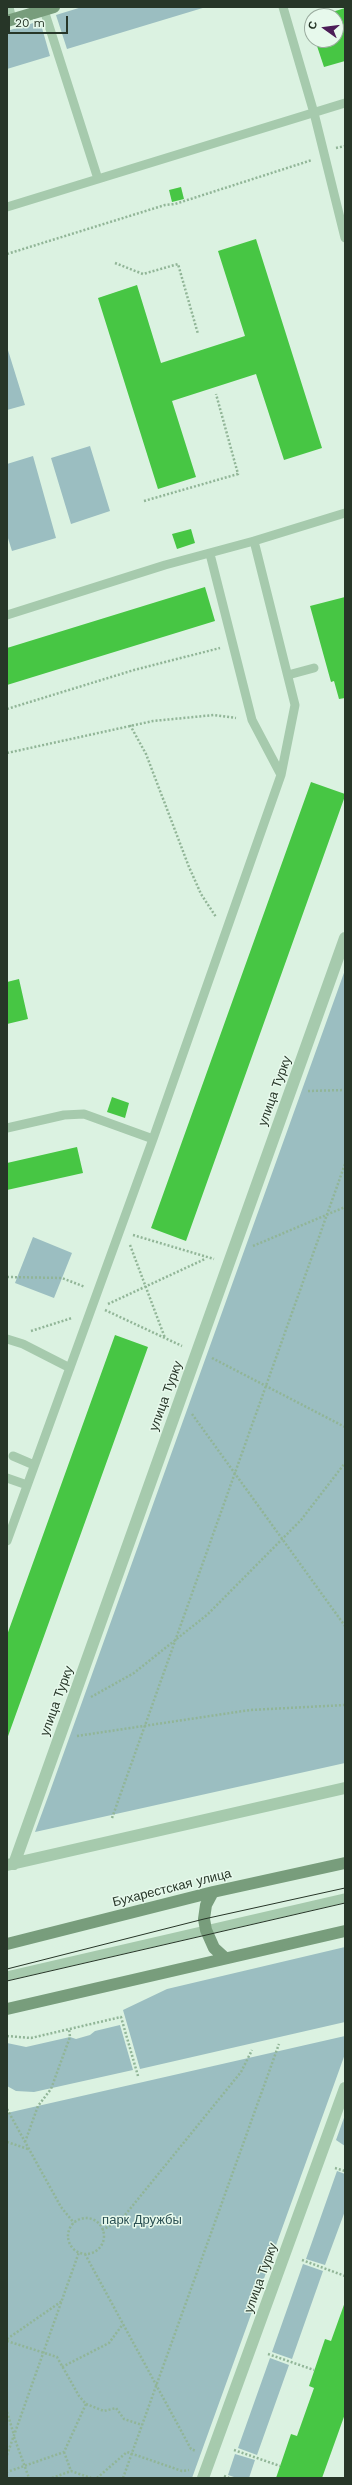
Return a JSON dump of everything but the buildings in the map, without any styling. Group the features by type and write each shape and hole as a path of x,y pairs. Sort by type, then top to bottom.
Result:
{"main road":[{"path":"10,20 47,8"},
{"name":"Бухарестская улица","path":"7,1944 213,1892 345,1863"},
{"path":"213,1892 206,1905 204,1919 206,1930 214,1948 225,1958"},
{"path":"7,2009 345,1931"}],"street":[{"name":"улица Турку","path":"10,1865 58,1740 345,938"},
{"path":"10,1865 345,1788"},
{"name":"улица Турку","path":"203,2478 345,2088"}],"lane":[{"path":"9,7 10,20"},
{"path":"283,7 314,113 324,154 341,201 345,238"},
{"path":"47,8 98,178"},
{"path":"7,207 345,103"},
{"path":"7,615 160,567 210,554 345,513"},
{"path":"7,1541 97,1291 123,1231 152,1139 281,775 295,705 254,541"},
{"path":"210,554 252,720 281,775"},
{"path":"288,675 314,668"},
{"path":"7,1128 64,1115 84,1114 152,1139"},
{"path":"9,1340 70,1368"},
{"path":"13,1456 34,1466"},
{"path":"7,1478 27,1485"},
{"path":"7,1976 345,1898"}],"path":[{"path":"7,254 288,169 324,154"},
{"path":"114,263 143,274 178,264 198,334"},
{"path":"144,501 238,474 216,394"},
{"path":"7,709 134,670 233,644"},
{"path":"7,753 130,725 214,715 252,720"},
{"path":"130,725 146,754 201,894 213,914 226,929"},
{"path":"290,1091 345,1090"},
{"path":"112,1818 345,1164"},
{"path":"123,1231 212,1260 232,1254 345,1207"},
{"path":"123,1231 166,1338"},
{"path":"206,1258 101,1308 166,1338 197,1350 345,1427"},
{"path":"7,1277 62,1278 97,1291"},
{"path":"9,1340 21,1332 90,1313"},
{"path":"180,1398 345,1626"},
{"path":"71,1704 105,1691 121,1681 175,1641 208,1614 282,1540 322,1494 345,1464"},
{"path":"58,1740 144,1725 250,1710 345,1705"},
{"path":"7,2036 31,2038 121,2017 138,2076"},
{"path":"24,2142 38,2106 51,2088 70,2036 69,2029"},
{"path":"123,2478 279,2044"},
{"path":"102,2230 121,2220 241,2072 252,2050"},
{"path":"7,2109 60,2207 74,2223"},
{"path":"7,2142 28,2150"},
{"path":"335,2168 345,2171"},
{"path":"80,2219 94,2220 102,2230 102,2244 98,2250 85,2254 79,2252 69,2242 68,2235 74,2223 80,2219"},
{"path":"7,2455 79,2252"},
{"path":"85,2254 191,2449 201,2453"},
{"path":"302,2260 345,2276"},
{"path":"7,2340 62,2300"},
{"path":"62,2367 109,2343 123,2324"},
{"path":"7,2340 57,2357 79,2396 86,2404 104,2411 116,2408 124,2419 142,2425"},
{"path":"268,2354 314,2370"},
{"path":"71,2471 64,2452 86,2404"},
{"path":"7,2412 29,2478"},
{"path":"234,2450 280,2466"},
{"path":"195,2458 197,2451"},
{"path":"7,2472 64,2452"},
{"path":"97,2478 127,2452 182,2471 189,2470 193,2464"},
{"path":"52,2478 71,2471 91,2478"},
{"path":"224,2476 229,2478"}],"green space":[{"path":"82,7 206,7 67,49 56,15"},
{"path":"40,21 50,56 7,69 7,31"},
{"path":"7,347 25,405 7,410"},
{"path":"90,446 110,511 71,524 51,458"},
{"path":"33,456 56,538 12,551 7,535 7,464"},
{"path":"345,970 345,1763 35,1832 49,1794"},
{"path":"33,1237 72,1253 54,1298 15,1283"},
{"path":"345,1947 345,2022 140,2069 123,2010 167,1989"},
{"path":"120,2025 133,2070 34,2092 16,2091 7,2086 7,2043 26,2047 70,2037 76,2039 90,2035 95,2031"},
{"name":"парк Дружбы","path":"345,2036 345,2054 192,2478 7,2478 7,2113"},
{"path":"345,2115 345,2146 336,2140"},
{"path":"337,2171 345,2174 345,2211 325,2265 306,2259"},
{"path":"303,2264 323,2271 292,2359 272,2352"},
{"path":"270,2358 289,2365 257,2455 238,2448"},
{"path":"235,2454 255,2460 249,2478 237,2478 228,2475"}],"tram line":[{"path":"7,1969 204,1919 345,1888"},
{"path":"7,1981 345,1903"}]}
